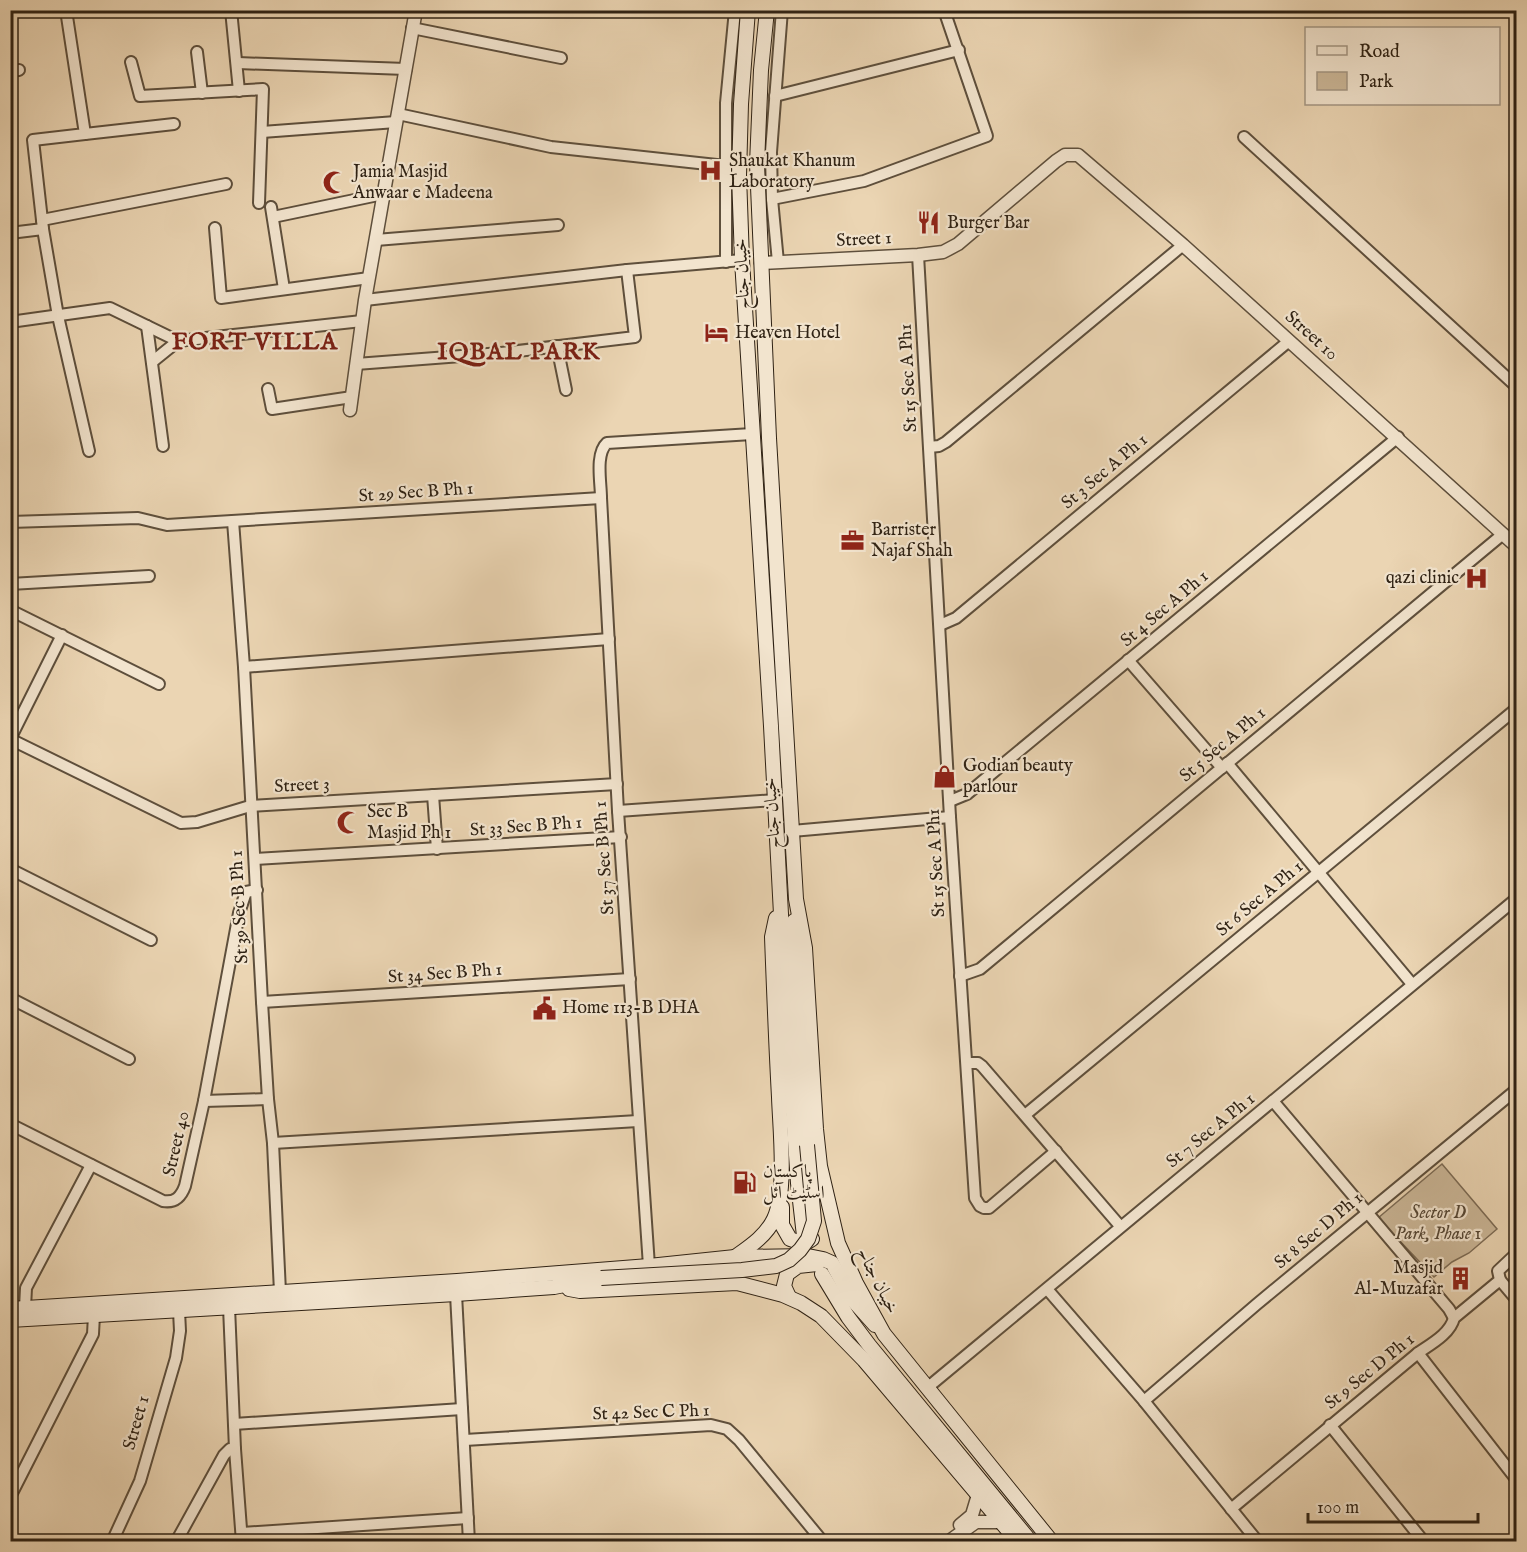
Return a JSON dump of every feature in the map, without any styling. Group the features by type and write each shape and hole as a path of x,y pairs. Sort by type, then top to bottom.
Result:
{"main road":[{"name":"خیبان جناح","path":"748,10 740,140 742,260 787,1027 804,1236"},
{"name":"خیبان جناح","path":"767,10 761,70 757,164 761,263 796,898 805,948 820,1166 838,1243 856,1283 884,1334 1052,1542"},
{"path":"735,1257 751,1246 770,1227 776,1214 780,1192 780,1133 772,937 780,898"},
{"path":"10,1320 554,1287 601,1278 742,1270 776,1266 789,1260 808,1239 814,1221 796,1022 794,923 796,898"},
{"path":"780,1192 782,1225 787,1236 794,1242 806,1243 814,1235 819,1220 817,1186 820,1166"},
{"path":"10,1309 649,1266 735,1257 808,1256 832,1263 850,1298 884,1334"},
{"path":"789,1297 784,1282 790,1271 798,1266 818,1263 823,1259"},
{"path":"822,1274 848,1317 869,1345 1031,1542"},
{"path":"554,1287 580,1291 737,1283 789,1297 821,1316 840,1333 1018,1542"}],"street":[{"path":"66,10 85,134"},
{"path":"231,10 239,91"},
{"path":"268,389 272,409 351,403 364,300 416,10"},
{"path":"726,262 726,103 735,10"},
{"path":"778,262 772,199 771,152 782,10"},
{"path":"772,199 864,181 987,136 944,10"},
{"path":"412,28 561,58"},
{"path":"775,96 959,50"},
{"path":"197,52 202,93"},
{"path":"131,62 140,96 263,89 259,203"},
{"path":"237,63 406,69"},
{"path":"262,132 397,118 551,147 726,166"},
{"path":"90,451 58,316 42,224 33,140 174,124"},
{"path":"1244,137 1516,386"},
{"name":"Street 1","path":"761,263 918,255 950,249 1056,161 1065,155 1078,155"},
{"name":"Street 10","path":"1078,155 1398,437 1516,546"},
{"path":"10,233 226,184"},
{"path":"285,289 272,212 383,194"},
{"path":"376,240 558,225"},
{"path":"215,228 221,298 369,278"},
{"path":"929,447 939,446 946,442 1183,246"},
{"name":"St 15 Sec A Ph1","path":"918,255 960,976 968,1063 975,1198 980,1206 989,1208 1056,1151"},
{"path":"364,300 627,270 742,260"},
{"path":"356,364 501,353 635,337 627,270"},
{"path":"10,322 110,308 178,340 362,321"},
{"path":"147,326 163,446"},
{"path":"152,362 178,340"},
{"name":"St 3 Sec A Ph 1","path":"940,625 956,618 1289,341"},
{"path":"557,346 566,390"},
{"name":"St 37 Sec B Ph 1","path":"649,1266 618,811 601,498 601,448 607,443 752,434"},
{"name":"St 4 Sec A Ph 1","path":"950,801 967,794 1398,437"},
{"name":"St 29 Sec B Ph 1","path":"10,522 138,518 167,525 601,498"},
{"name":"St 39 Sec B Ph 1","path":"233,521 244,667 261,1002 273,1143 280,1292"},
{"name":"St 5 Sec A Ph 1","path":"960,976 980,969 1503,534"},
{"path":"10,584 149,576"},
{"path":"10,610 159,684"},
{"path":"10,739 62,635"},
{"path":"244,667 609,639"},
{"path":"1128,660 1318,872 1412,984"},
{"name":"St 6 Sec A Ph 1","path":"1025,1115 1516,709"},
{"name":"Street 3","path":"10,739 174,821 197,822 250,806 617,784"},
{"path":"433,795 437,849"},
{"path":"618,811 775,800"},
{"path":"792,831 950,817"},
{"name":"St 33 Sec B Ph 1","path":"255,859 621,837"},
{"path":"10,869 151,940"},
{"name":"Street 40","path":"91,1165 163,1201 169,1202 177,1199 183,1193 204,1101 238,913 246,892 257,890"},
{"name":"St 7 Sec A Ph 1","path":"927,1388 1516,899"},
{"name":"St 34 Sec B Ph 1","path":"261,1002 630,979"},
{"path":"10,998 129,1059"},
{"path":"968,1063 978,1063 982,1066 1120,1226"},
{"name":"St 8 Sec D Ph 1","path":"1144,1401 1368,1211 1516,1090"},
{"path":"204,1101 268,1099"},
{"path":"1273,1101 1368,1211 1455,1318"},
{"path":"273,1143 638,1121"},
{"path":"10,1125 91,1165 27,1288 25,1308"},
{"name":"St 9 Sec D Ph 1","path":"1231,1509 1330,1425 1443,1335 1452,1326 1455,1318 1500,1280 1498,1271 1516,1254"},
{"path":"1500,1280 1516,1299"},
{"path":"1047,1289 1144,1401 1258,1542"},
{"path":"456,1294 470,1542"},
{"path":"229,1307 235,1449 242,1538 468,1518"},
{"name":"Street 1","path":"112,1542 140,1481 176,1358 180,1331 179,1311"},
{"path":"10,1497 93,1334 94,1315"},
{"path":"1418,1353 1516,1479"},
{"path":"234,1424 462,1409"},
{"name":"St 42 Sec C Ph 1","path":"465,1440 711,1425 727,1429 739,1440 823,1542"},
{"path":"1330,1425 1425,1542"},
{"path":"176,1542 224,1455 230,1449 235,1449"},
{"path":"949,1541 956,1529 972,1515 978,1495"},
{"path":"949,1541 976,1522 1001,1522"}],"green space":[{"name":"Sector D Park, Phase 1","path":"1442,1164 1497,1229 1469,1253 1452,1262 1434,1277 1378,1218"}],"place":[{"name":"Shaukat Khanum Laboratory","path":"711,171"},
{"name":"Jamia Masjid Anwaar e Madeena","path":"335,182"},
{"name":"Burger Bar","path":"929,223"},
{"name":"Heaven Hotel","path":"717,333"},
{"name":"Barrister Najaf Shah","path":"853,540"},
{"name":"qazi clinic","path":"1477,578"},
{"name":"Godian beauty parlour","path":"945,776"},
{"name":"Sec B Masjid Ph 1","path":"349,822"},
{"name":"Home 113-B DHA","path":"544,1008"},
{"name":"پاکستان اسٹیٹ آئل","path":"745,1182"},
{"name":"Masjid Al-Muzafar","path":"1461,1278"}],"district":[{"name":"FORT VILLA","path":"255,342"},
{"name":"IQBAL PARK","path":"519,352"}]}
